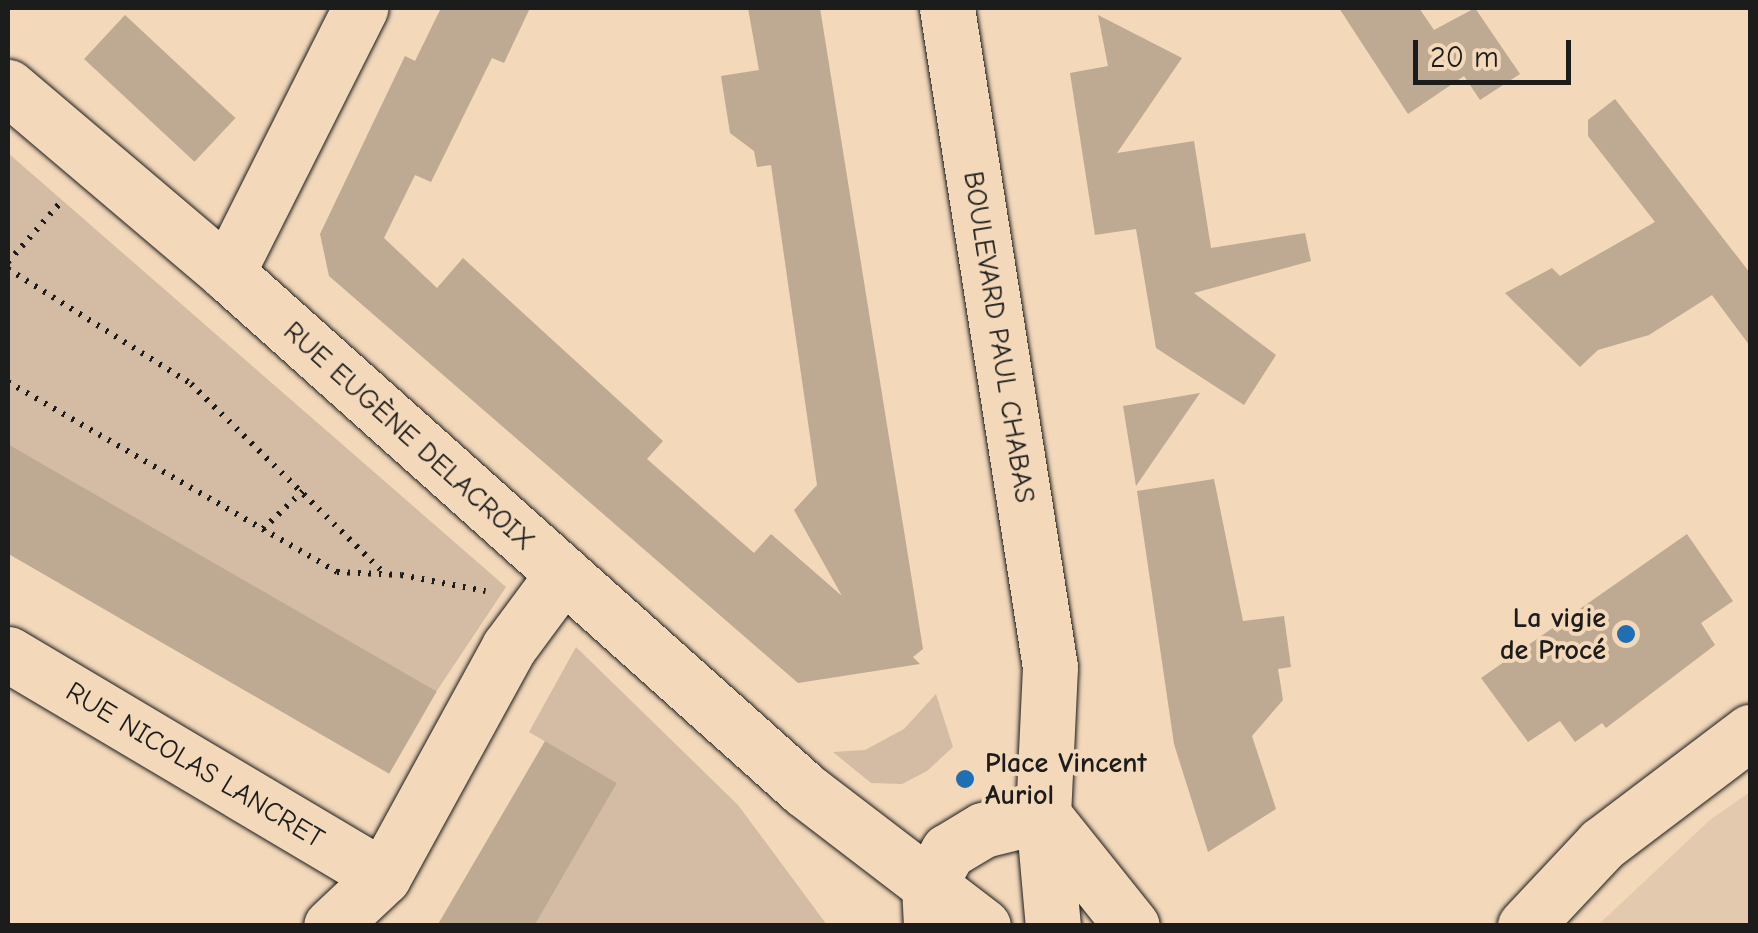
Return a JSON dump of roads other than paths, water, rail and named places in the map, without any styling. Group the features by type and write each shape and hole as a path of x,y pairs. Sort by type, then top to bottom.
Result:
{"street":[{"path":"227,273 360,8"},
{"name":"BOULEVARD PAUL CHABAS","path":"947,8 1050,667 1044,815"},
{"name":"RUE EUGÈNE DELACROIX","path":"8,88 227,273 805,790"},
{"path":"332,926 383,877 509,647 563,574"},
{"name":"RUE NICOLAS LANCRET","path":"8,654 383,877"},
{"path":"1525,926 1602,844 1750,732"},
{"path":"805,790 869,808 931,897"},
{"path":"805,790 828,844 983,926"},
{"path":"931,897 983,830 1044,815"},
{"path":"1044,815 1053,926"},
{"path":"1044,815 1132,926"}],"place":[{"name":"La vigie de Procé","path":"1626,634"},
{"name":"Place Vincent Auriol","path":"965,779"}]}
